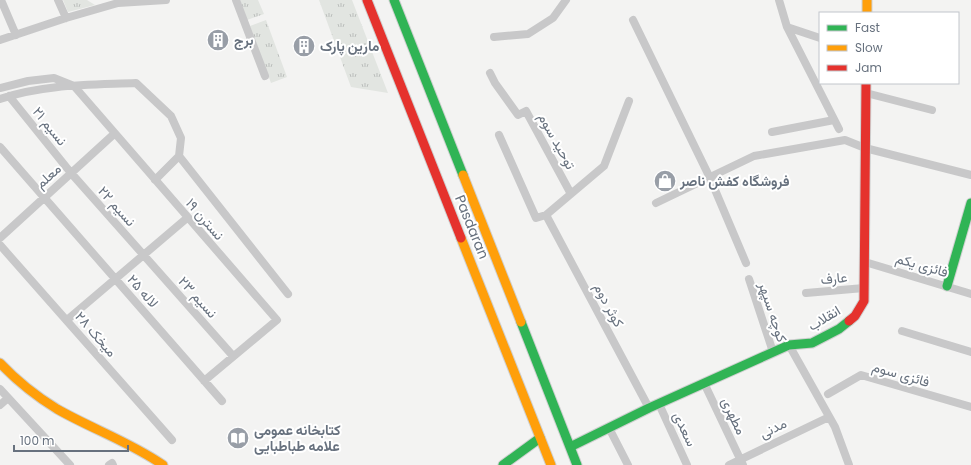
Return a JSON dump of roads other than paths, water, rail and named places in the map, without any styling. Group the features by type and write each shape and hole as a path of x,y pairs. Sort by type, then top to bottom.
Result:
{"main road":[{"name":"Pasdaran","path":"367,0 551,465"},
{"name":"Pasdaran","path":"394,0 577,465"},
{"path":"867,0 867,12"},
{"name":"انقلاب","path":"570,447 649,408 788,345 812,343 839,329 855,316 864,300 866,84"},
{"path":"947,286 971,203"},
{"path":"0,362 7,371 35,394 66,413 150,455 163,465"},
{"path":"503,465 540,438"}],"street":[{"path":"1,0 16,35"},
{"path":"58,0 66,18"},
{"path":"0,40 117,2 166,0"},
{"path":"236,0 264,76"},
{"path":"494,37 528,34 553,18 566,0"},
{"path":"779,0 787,27 839,129"},
{"path":"632,20 710,178 746,263"},
{"path":"787,27 819,38"},
{"name":"توحید سوم","path":"490,73 495,83 518,115 526,111 572,194"},
{"path":"0,88 28,81 54,78 74,86"},
{"path":"0,99 29,90 136,83 171,116 181,138 179,156 155,180"},
{"name":"نسترن ۱۹","path":"74,86 114,134 277,320 233,356"},
{"path":"866,93 932,110"},
{"name":"نسیم ۲۱","path":"9,96 71,173"},
{"path":"499,135 536,218 546,215 604,166 629,101"},
{"path":"772,132 834,120"},
{"name":"معلم","path":"0,238 114,134"},
{"path":"656,203 754,156 844,140 865,148 971,175"},
{"name":"لاله ۲۵","path":"0,147 222,401"},
{"path":"179,156 288,294"},
{"name":"نسیم ۲۲","path":"71,173 143,255"},
{"name":"کوثر دوم","path":"546,215 649,408"},
{"path":"67,320 187,218"},
{"name":"میخک ۲۸","path":"0,245 172,440"},
{"name":"نسیم ۲۳","path":"143,255 233,356"},
{"name":"فائزی یکم","path":"865,262 971,294"},
{"name":"کوچه سپهر","path":"749,279 773,352"},
{"name":"عارف","path":"806,293 864,288"},
{"path":"902,331 971,352"},
{"path":"788,345 835,427 849,465"},
{"path":"204,381 233,356"},
{"name":"فائزی سوم","path":"828,394 862,375 971,407"},
{"name":"مطهری","path":"704,383 741,462"},
{"path":"0,389 70,465"},
{"path":"0,405 8,398"},
{"name":"سعدی","path":"659,404 687,465"},
{"name":"مدنی","path":"729,465 741,462 829,417"},
{"path":"609,428 628,465"},
{"path":"110,465 112,463 114,465"}],"place":[{"name":"برج","path":"218,40"},
{"name":"مارین پارک","path":"304,46"},
{"name":"فروشگاه کفش ناصر","path":"665,181"},
{"name":"کتابخانه عمومی علامه طباطبایی","path":"238,438"}]}
